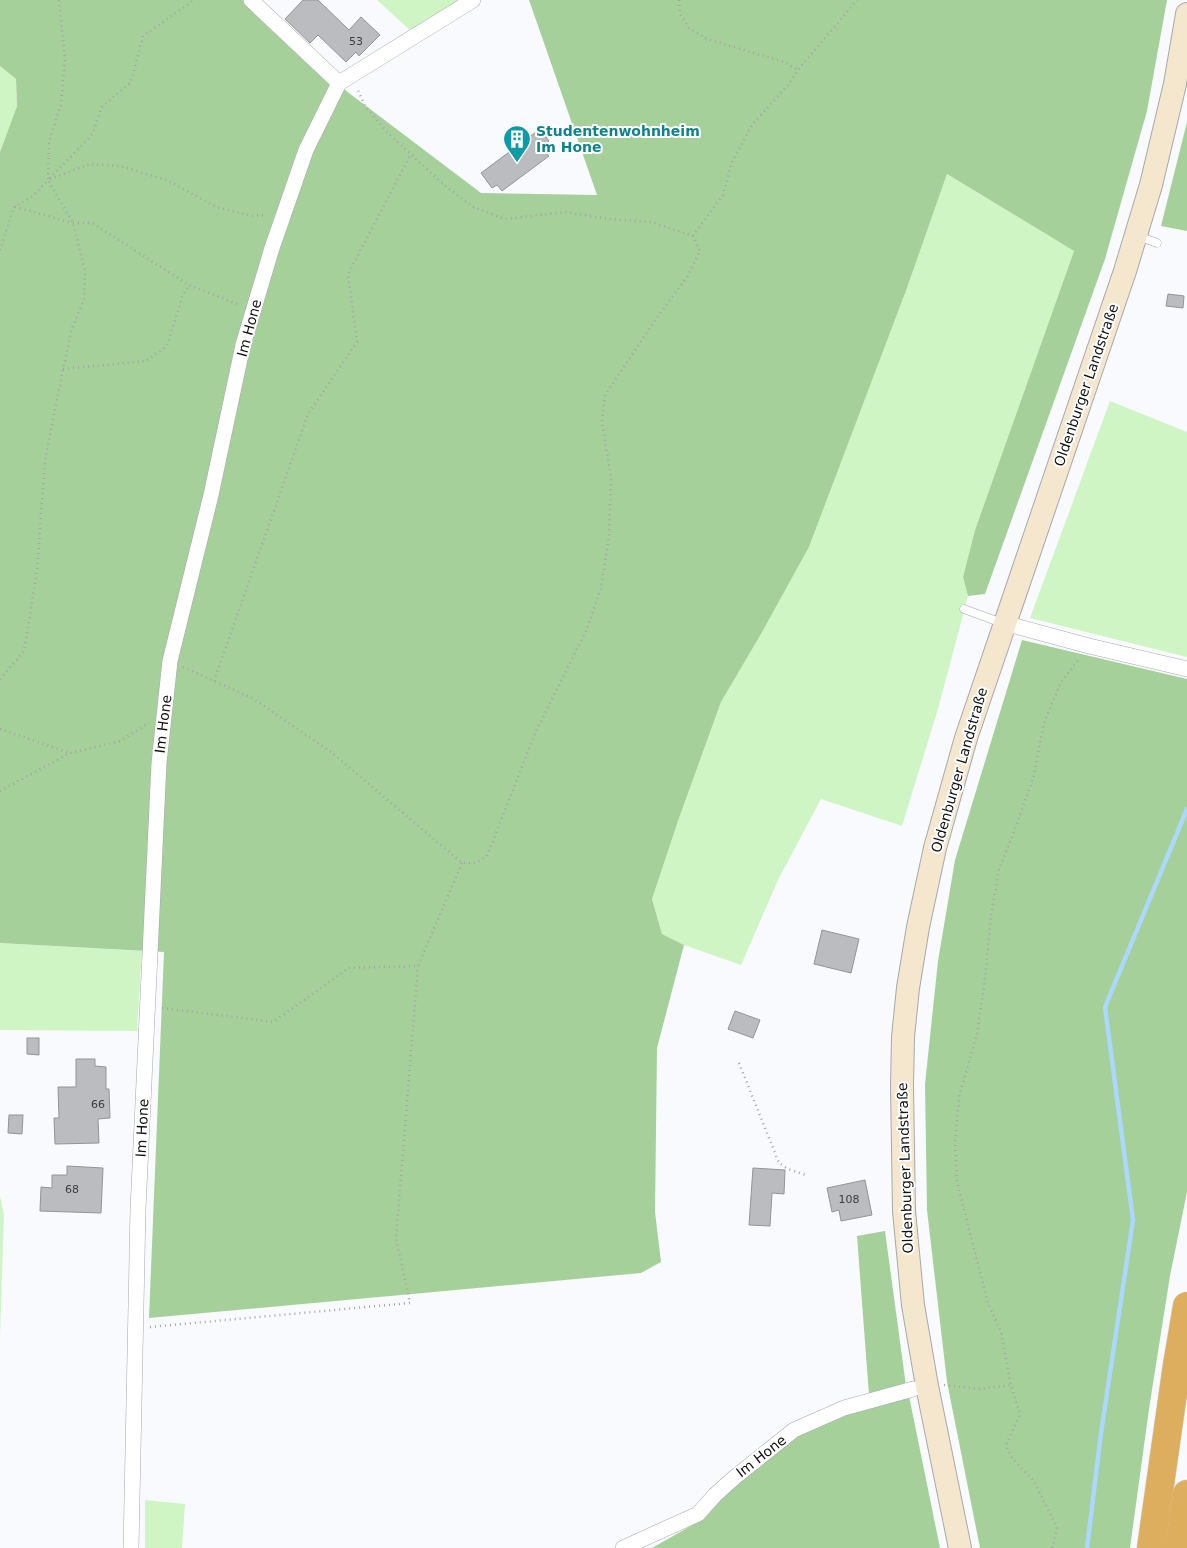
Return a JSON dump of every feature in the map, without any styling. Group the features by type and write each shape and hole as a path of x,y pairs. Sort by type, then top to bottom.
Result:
{"highway":[{"path":"1151,1548 1187,1306"},
{"path":"1179,1548 1187,1494"}],"street":[{"path":"251,0 345,80 473,0"},
{"name":"Oldenburger Landstraße","path":"960,1548 920,1388 904,1212 902,1086 903,1037 908,988 918,927 935,848 966,738 1136,235 1175,84 1187,14"},
{"name":"Im Hone","path":"131,1548 138,1199 159,763 170,661 211,495 243,345 272,248 306,150 345,80"},
{"path":"1004,623 1088,646 1187,669"},
{"name":"Im Hone","path":"623,1548 698,1514 735,1477 794,1430 844,1408 920,1388"}],"lane":[{"path":"1136,235 1157,243"},
{"path":"964,609 1004,623"}],"path":[{"path":"0,679 24,651 37,570 45,460 72,328 84,300 85,270 73,222 48,180 49,142 61,104 65,60 59,0"},
{"path":"0,250 14,207 33,196 91,136 102,107 131,82 143,36 194,0"},
{"path":"679,0 680,14 688,28 707,39 784,62 798,70"},
{"path":"693,236 723,195 732,162 752,125 789,84 798,70 857,0"},
{"path":"170,661 254,699 331,752 462,863 475,863 487,856 536,731 587,629 602,588 609,536 611,478 602,421 604,395 656,319 688,277 700,251 693,236 651,222 609,219 565,212 505,219 474,207 444,185 388,133 345,80"},
{"path":"214,681 308,414 357,342 348,274 411,154"},
{"path":"48,180 90,164 120,166 167,180 216,207 252,216 283,215"},
{"path":"14,207 73,222 92,223 189,285 254,310"},
{"path":"63,369 146,361 167,346 182,297 189,285"},
{"path":"1052,1548 1057,1528 1034,1482 1012,1458 1006,1445 1020,1414 1011,1385 1001,1332 988,1303 958,1182 955,1143 959,1097 977,1034 991,916 999,869 1014,834 1033,779 1044,723 1061,682 1088,646"},
{"path":"0,791 70,753 120,741 165,712"},
{"path":"0,729 70,753"},
{"path":"135,1328 410,1303 396,1238 418,966 462,863"},
{"path":"148,1006 273,1022 349,968 418,966"},
{"path":"739,1063 779,1163 788,1169 806,1176"},
{"path":"920,1388 940,1384 978,1389 1011,1385"}],"green space":[{"path":"0,0 250,0 341,87 481,193 597,195 529,0 1167,0 1147,111 1105,259 985,594 968,596 963,577 975,530 1074,251 947,174 907,288 809,547 721,702 652,899 662,934 684,945 657,1048 655,1212 661,1262 641,1273 149,1318 164,952 0,943 0,152 17,106 16,79 0,66"},
{"path":"377,0 460,0 410,30"},
{"path":"0,66 16,79 17,106 0,152"},
{"path":"1187,122 1187,231 1161,226"},
{"path":"947,174 1074,251 975,530 963,577 968,596 938,709 902,826 821,799 778,880 741,965 684,945 662,934 652,899 721,702 809,547 907,288"},
{"path":"1110,401 1187,432 1187,657 1030,618"},
{"path":"1022,640 1187,679 1187,1192 1170,1276 1130,1548 980,1548 947,1382 927,1210 925,1084 938,961 955,860"},
{"path":"0,943 142,951 137,1031 0,1030"},
{"path":"0,1196 4,1215 0,1337"},
{"path":"885,1231 906,1386 869,1395 857,1236"},
{"path":"909,1396 940,1548 652,1548 703,1519 739,1481 796,1434 844,1412"},
{"path":"145,1500 185,1504 182,1548 145,1548"}],"building":[{"path":"303,0 318,0 349,30 361,17 380,35 359,56 356,52 346,62 318,35 310,43 285,19"},
{"name":"Studentenwohnheim Im Hone","path":"540,129 549,141 542,147 549,156 502,191 497,185 492,188 481,173"},
{"path":"1168,294 1184,296 1183,308 1166,306"},
{"path":"822,930 859,939 851,973 814,964"},
{"path":"735,1011 760,1020 753,1038 728,1029"},
{"path":"27,1038 39,1038 39,1055 27,1054"},
{"path":"76,1059 95,1059 95,1066 106,1067 106,1089 109,1089 110,1118 98,1119 99,1143 55,1144 54,1118 59,1118 58,1087 76,1087"},
{"path":"9,1115 23,1115 22,1134 8,1133"},
{"path":"67,1166 103,1168 101,1213 40,1211 41,1187 52,1188 52,1175 67,1175"},
{"path":"753,1168 785,1170 784,1194 772,1193 770,1226 749,1225"},
{"path":"865,1180 872,1215 841,1221 839,1210 832,1212 827,1188"}],"waterway":[{"path":"1087,1548 1101,1433 1133,1220 1105,1007 1187,809"}],"place":[{"name":"Studentenwohnheim Im Hone","path":"517,163"}]}
